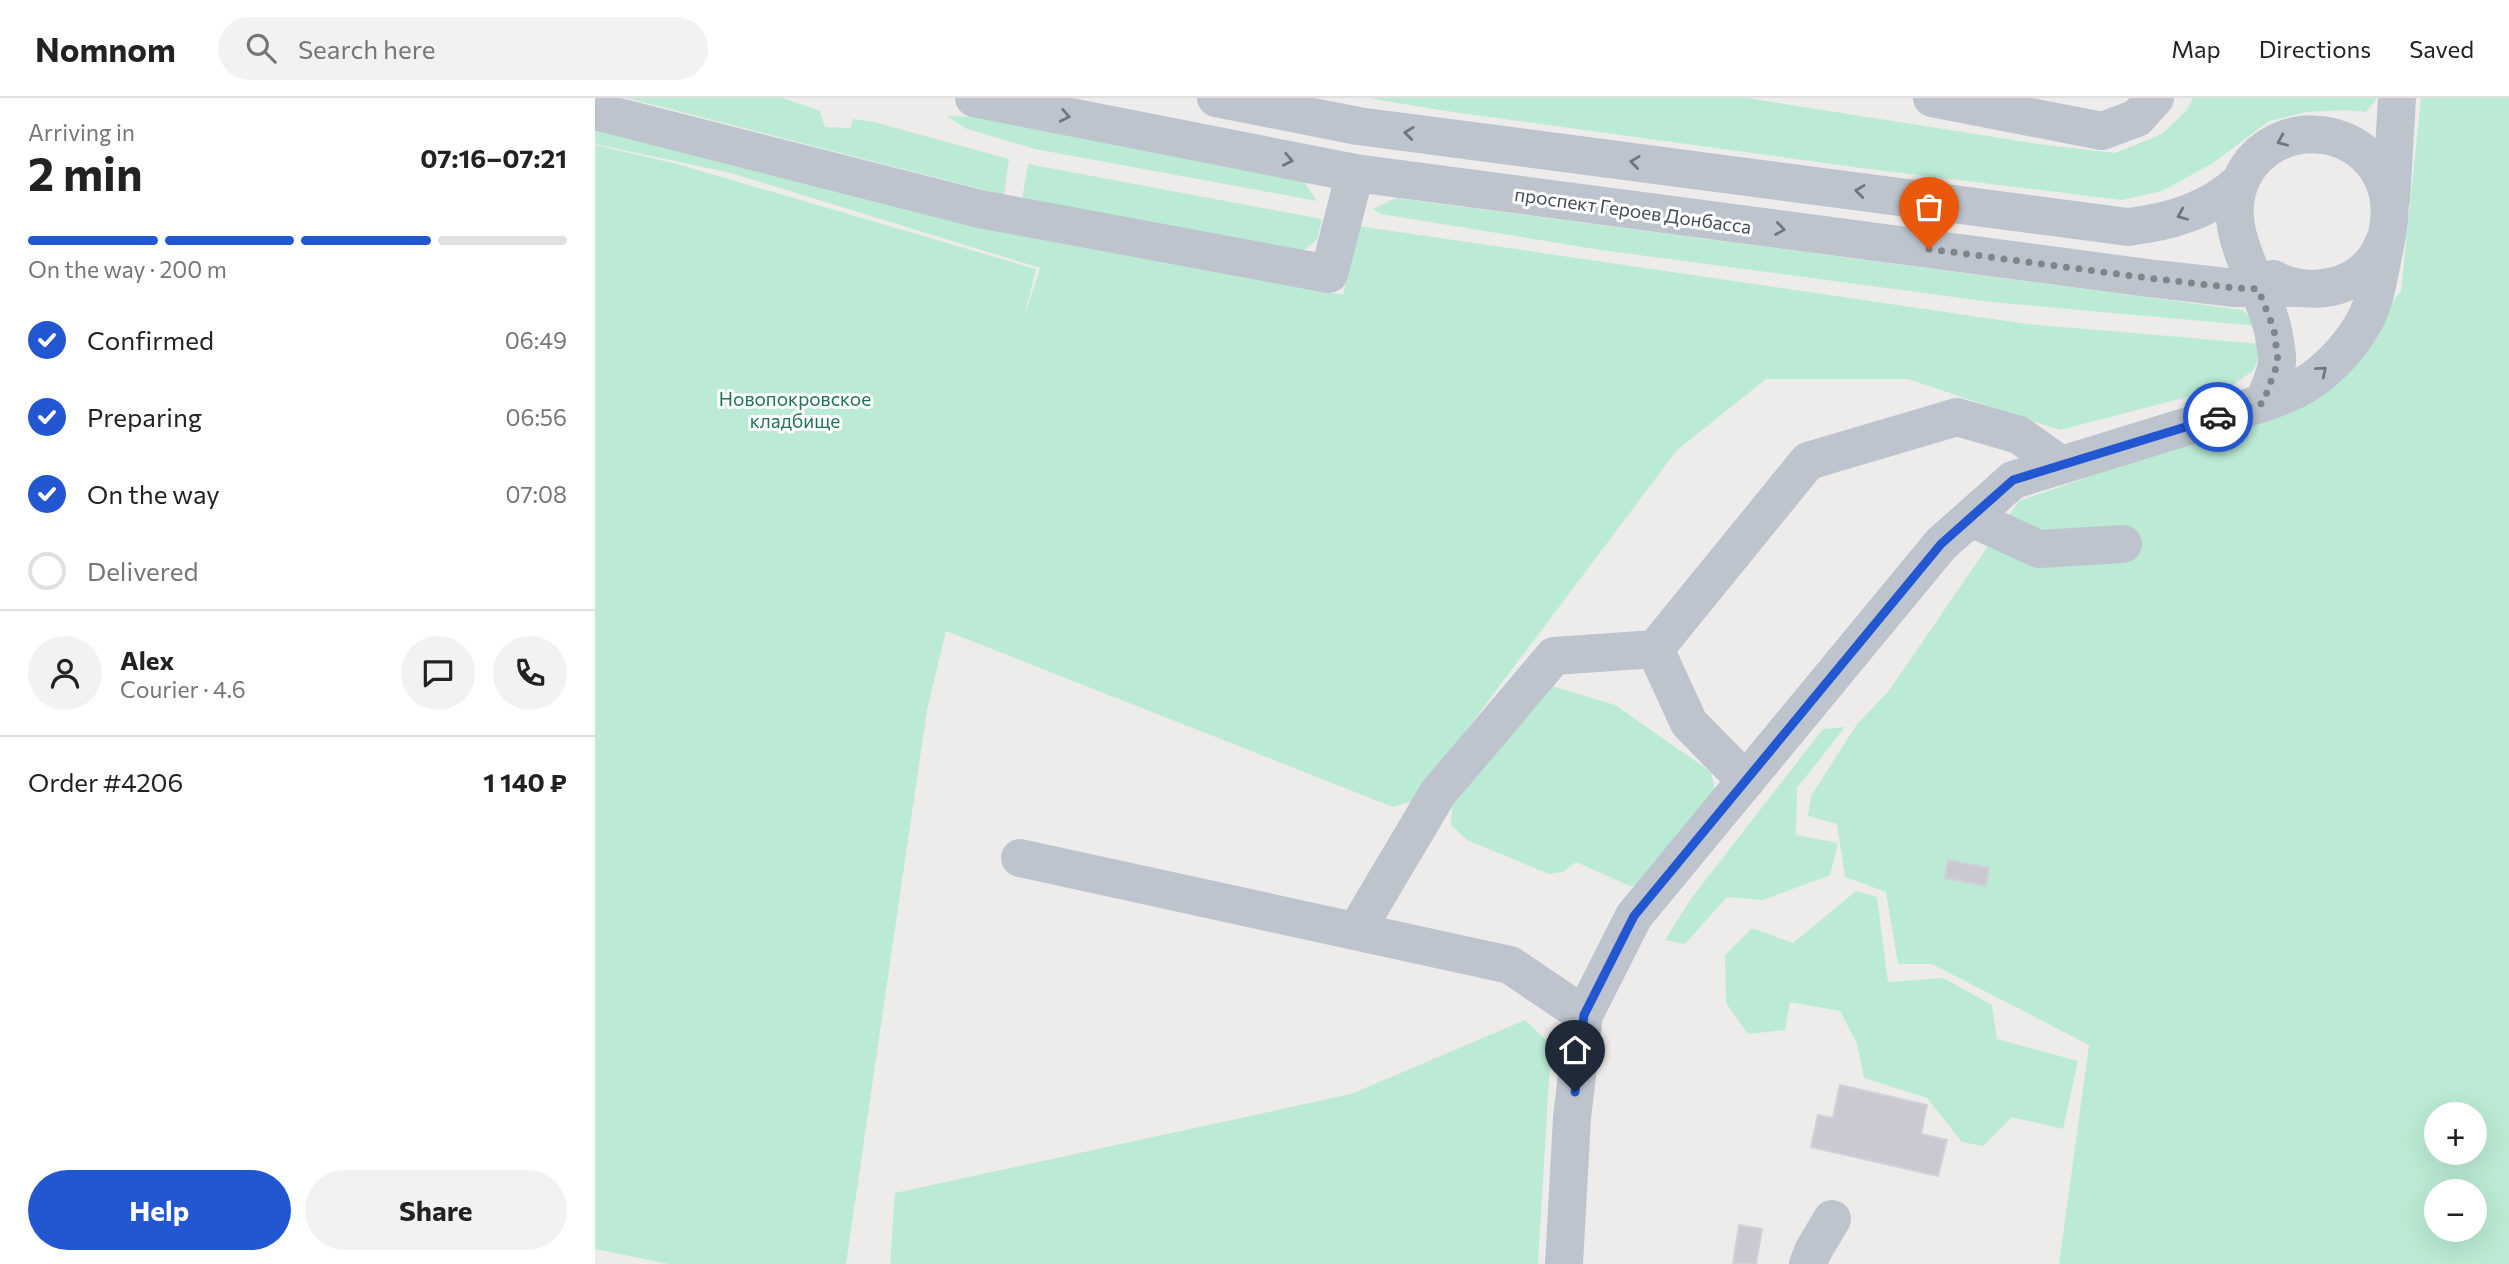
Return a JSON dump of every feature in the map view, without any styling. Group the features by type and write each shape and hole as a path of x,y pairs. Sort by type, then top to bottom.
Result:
{"street":[{"name":"проспект Героев Донбасса","path":"974,98 1355,173 2148,278 2235,288 2298,288"},
{"path":"1216,98 1358,126 2128,227 2164,223 2223,198 2240,182"},
{"path":"1932,98 2102,131 2137,118 2155,98"},
{"path":"2263,403 2278,362 2274,329 2242,246 2235,218 2234,204 2240,182 2250,164 2260,154 2285,139 2313,133 2354,139 2372,131 2397,101"},
{"path":"1565,1262 1571,1118 1584,1015 1634,916 1941,544 2013,480 2263,403 2298,389 2326,369 2365,322 2376,288 2389,219 2397,101"},
{"path":"595,111 980,209 1329,274 1355,173"},
{"path":"2242,246 2259,269 2284,285 2298,288 2326,289 2353,278 2374,259 2389,219 2388,191 2375,165 2366,154 2341,139"},
{"path":"1356,932 1438,793 1554,656 1655,649 1808,461 1957,417 2019,435 2061,465"},
{"path":"1971,518 2039,549 2123,544"},
{"path":"1655,649 1689,723 1746,781"},
{"path":"1020,858 1510,965 1584,1015"},
{"path":"1808,1264 1832,1219"}],"green space":[{"path":"627,98 783,98 820,111 825,127 850,128 853,119 874,122 1009,159 1004,195"},
{"path":"1369,98 1747,98 2038,144 2115,153 2162,134 2186,111 2193,98 2377,98 2366,112 2306,112 2269,121 2213,163 2162,191 2122,200 1861,168"},
{"path":"2421,98 2509,98 2509,1264 2059,1264 2089,1045 1932,964 1898,964 1886,892 1845,877 1837,824 1808,816 1811,796 1857,724 1888,692 2019,501 2313,399 2401,291"},
{"name":"Новопокровское кладбище","path":"595,116 942,219 1343,295 1358,226 2027,324 2263,344 2254,370 2233,385 2060,430 1908,379 1766,379 1677,450 1413,801 1393,807 946,631 927,710 846,1264 669,1264 595,1249 595,145 677,164 1036,269 1024,318 1040,268 731,173 595,144"},
{"path":"946,116 978,117 1303,180 1317,201 1035,149 967,129"},
{"path":"1028,164 1322,219 1317,240 1300,253 1022,199"},
{"path":"1396,198 2243,310 2259,326 1991,302 1601,250 1381,214 1373,209"},
{"path":"1552,686 1615,705 1711,772 1716,795 1651,883 1630,886 1576,862 1563,872 1549,874 1467,840 1451,825 1452,807 1539,691"},
{"path":"1845,727 1797,788 1796,835 1838,843 1830,875 1763,900 1727,897 1685,944 1665,940 1690,900 1823,729"},
{"path":"1856,891 1877,897 1888,982 1943,978 1992,1005 1997,1039 2078,1061 2063,1129 2012,1117 1983,1146 1962,1142 1927,1098 1864,1078 1857,1044 1840,1011 1790,1002 1785,1030 1748,1034 1726,1003 1725,955 1752,928 1793,943"},
{"path":"1525,1020 1551,1045 1538,1264 890,1264 895,1193 1351,1094"}],"building":[{"path":"1948,860 1989,868 1986,886 1945,878"},
{"path":"1840,1085 1927,1105 1921,1134 1947,1140 1938,1176 1811,1147 1818,1115 1833,1118"},
{"path":"1739,1225 1762,1229 1756,1264 1733,1264"}],"way so far":[{"path":"1929,249 2148,278 2258,289 2274,329 2278,362 2263,403 2218,417"}],"route":[{"path":"1575,1092 1584,1015 1634,916 1941,544 2013,480 2218,417"}]}
